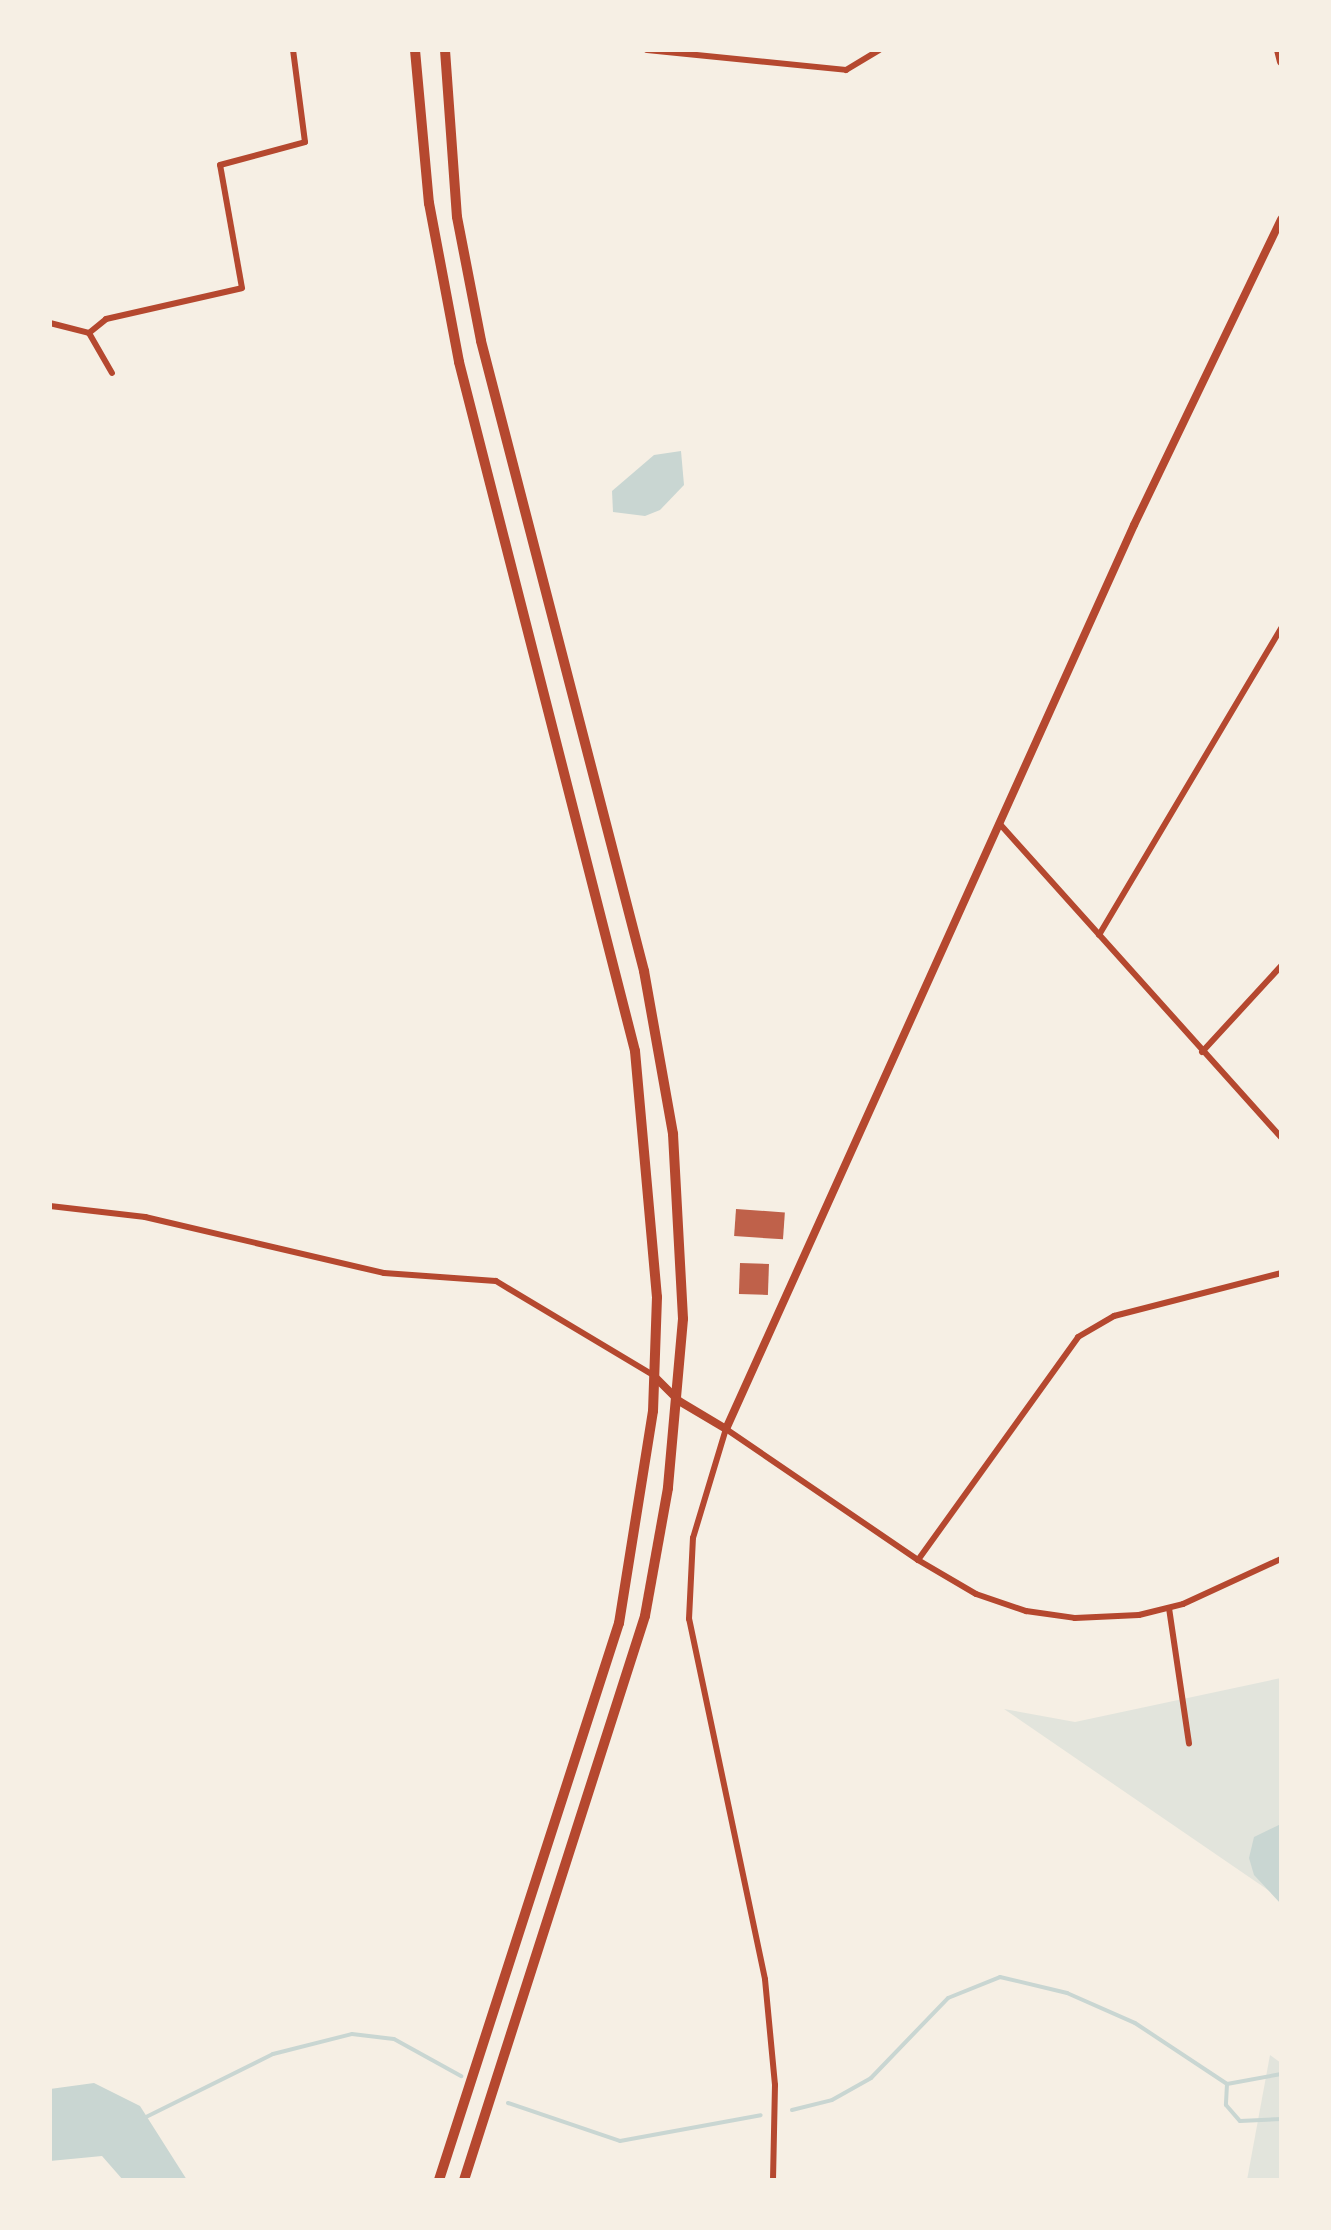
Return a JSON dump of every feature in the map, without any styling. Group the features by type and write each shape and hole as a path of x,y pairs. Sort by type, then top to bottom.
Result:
{"highway":[{"path":"415,50 429,202 459,362 636,1051 656,1245 656,1377 619,1623 439,2180"},
{"path":"444,50 457,216 481,341 644,971 660,1056 680,1232 680,1401 652,1581 622,1700 464,2180"}],"street":[{"path":"89,332 106,319 242,288 220,165 305,142 293,50"},
{"path":"647,50 846,70 880,50"},
{"path":"1278,50 1281,62"},
{"path":"772,2180 775,2085 765,1979 689,1619 693,1538 726,1429 999,823 1281,219"},
{"path":"50,323 89,332 112,373"},
{"path":"1099,935 1281,628"},
{"path":"999,823 1281,1137"},
{"path":"1202,1052 1281,966"},
{"path":"50,1206 145,1217 384,1272 496,1281 656,1377 680,1401 918,1560 976,1594 1026,1611 1110,1618 1169,1608 1281,1559"},
{"path":"918,1560 1078,1337 1114,1316 1281,1273"},
{"path":"1169,1608 1189,1744"}],"shaded area":[{"path":"681,451 684,485 660,510 645,516 613,512 612,491 654,455"},
{"path":"1281,1678 1281,1899 1004,1709 1075,1722"},
{"path":"1281,1824 1281,1904 1254,1875 1249,1858 1254,1837"},
{"path":"1270,2055 1281,2063 1281,2180 1247,2180"},
{"path":"94,2083 140,2106 187,2180 123,2180 102,2156 50,2161 50,2089"}],"building":[{"path":"736,1209 785,1212 783,1239 734,1236"},
{"path":"740,1263 769,1264 768,1295 739,1294"}],"waterway":[{"path":"792,2110 832,2100 871,2078 948,1998 1000,1977 1067,1993 1135,2023 1227,2084 1281,2074"},
{"path":"144,2118 273,2054 352,2034 394,2039 461,2076"},
{"path":"1227,2084 1226,2105 1240,2121 1281,2119"},
{"path":"508,2103 620,2141 761,2115"}]}
